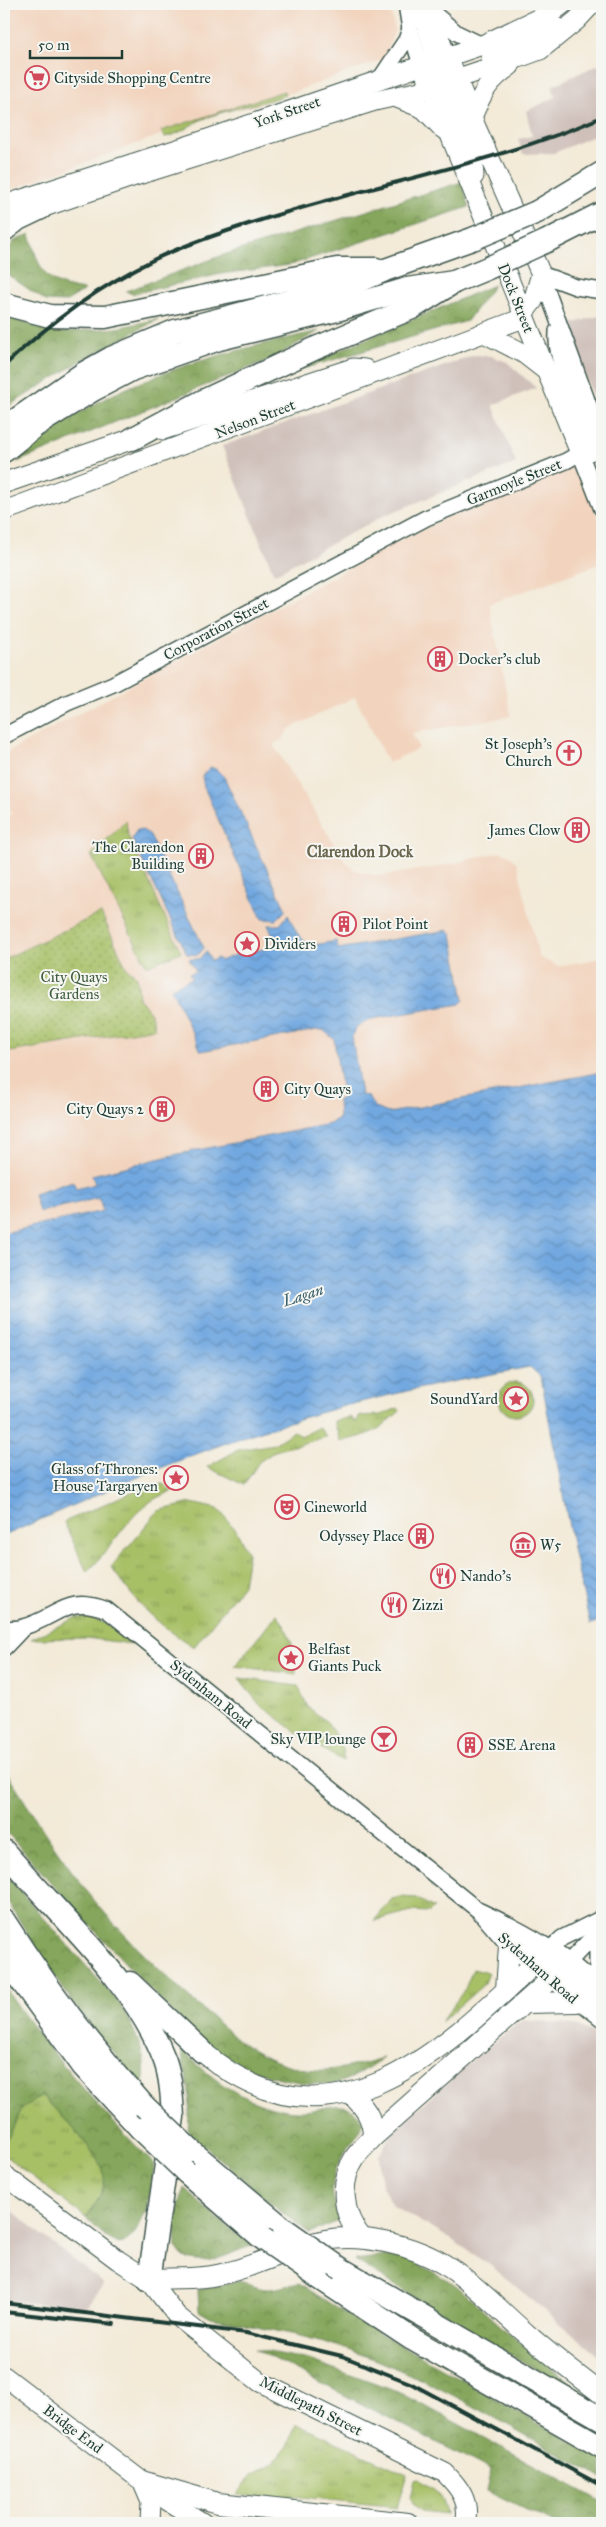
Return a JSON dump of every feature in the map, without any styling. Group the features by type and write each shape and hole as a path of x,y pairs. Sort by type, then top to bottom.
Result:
{"highway":[{"path":"4,450 30,419 111,358 175,331 347,286 385,270 475,238 537,212 602,173"},
{"path":"4,230 18,219 41,208"},
{"path":"4,483 132,439 203,401 316,348 412,308 454,282 549,240 602,213"},
{"path":"4,304 50,316 105,317 337,269 385,270"},
{"path":"4,428 30,419 133,369 219,339 337,310 407,289 454,282"},
{"path":"4,1851 99,1957 150,2029 165,2062 174,2117 149,2280 217,2276 280,2252 326,2240 361,2237 406,2246 435,2258 456,2270 483,2292 528,2335 602,2394"},
{"path":"4,1921 41,1979 85,2038 144,2106 190,2150 284,2229 341,2269 602,2419"},
{"path":"506,1990 509,1946"},
{"path":"4,1957 83,2066 141,2129 186,2172 262,2238 412,2339 602,2447"},
{"path":"99,1957 141,1992 203,2052 231,2074 272,2093 291,2097 351,2094 375,2086 426,2057 506,1990 541,1957"},
{"path":"361,2237 348,2217 344,2184 355,2158 374,2137 559,1972"},
{"path":"526,2003 577,2002"},
{"path":"351,2094 367,2110 373,2125 374,2137"},
{"name":"Bridge End","path":"142,2481 203,2500 225,2504 408,2523"}],"main road":[{"name":"York Street","path":"41,208 376,101 397,98 440,73 482,45 554,11 563,4"},
{"name":"York Street","path":"4,205 380,79 440,73 521,58 540,50 578,20 592,4"},
{"path":"475,197 473,160 440,73 578,20"},
{"path":"472,117 489,82 521,58"},
{"name":"Dock Street","path":"440,73 472,117 541,274"},
{"name":"Dock Street","path":"440,73 449,136 546,370 592,441"},
{"path":"397,98 424,109 449,136"},
{"path":"523,314 538,289 541,274"},
{"name":"Nelson Street","path":"4,511 507,325 523,314"},
{"path":"484,333 523,353 546,370"},
{"path":"132,439 353,368 384,369"},
{"name":"Middlepath Street","path":"4,2175 118,2260 149,2280 177,2316 260,2382 445,2473 462,2491 466,2503 466,2523"},
{"name":"Bridge End","path":"4,2376 142,2481 203,2523"},
{"path":"142,2481 151,2502 150,2523"}],"street":[{"path":"406,4 410,30 440,73"},
{"path":"426,6 440,73"},
{"path":"426,6 457,33 482,45"},
{"path":"380,79 406,40 410,30"},
{"path":"541,274 576,287 602,291"},
{"name":"Dock Street","path":"541,274 559,322 592,441 602,509"},
{"name":"Garmoyle Street","path":"426,518 566,461 592,441"},
{"name":"Corporation Street","path":"4,736 78,698 114,684 426,518"},
{"name":"Sydenham Road","path":"4,1648 23,1628 74,1604 85,1603 107,1610 479,1911 509,1946 541,1957 559,1972 577,2002 602,2019"},
{"name":"Sydenham Road","path":"4,1629 23,1628"},
{"name":"Sydenham Road","path":"479,1911 503,1922 512,1934 559,1972 600,1989"},
{"path":"541,1957 574,1930 602,1918"},
{"path":"600,1931 559,1972 602,2008"},
{"path":"600,1931 600,1989"}],"shaded area":[{"path":"4,4 390,4 395,31 384,59 258,105 224,112 4,192"},
{"path":"597,65 602,67 602,132 554,153 523,154 518,139 532,136 526,111 556,97 552,86"},
{"path":"602,315 602,422 567,325"},
{"path":"475,355 491,356 507,362 536,388 493,405 516,463 385,515 274,574 222,446"},
{"path":"576,463 602,527 602,563 489,604 511,716 412,733 419,748 388,763 355,697 289,729 282,740 273,744 344,860 355,870 378,876 437,867 500,852 508,854 517,863 539,957 558,966 602,958 602,1076 390,1119 359,1101 348,1035 319,1025 337,1036 347,1098 343,1118 334,1128 262,1137 93,1175 95,1184 76,1189 72,1181 34,1194 100,1198 103,1211 4,1233 4,818 12,813 4,797 4,754 395,543 467,508"},
{"path":"522,2020 569,2024 590,2031 602,2041 602,2358 490,2265 449,2238 393,2206 382,2186 379,2156 391,2134 466,2065"},
{"path":"4,2204 104,2284 85,2309 4,2300"}],"green space":[{"path":"284,91 285,95 213,115 170,136 165,137 161,131"},
{"path":"462,182 469,207 290,265 221,274 132,294 126,291 226,254"},
{"path":"30,234 37,258 46,274 52,280 61,284 85,290 65,302 46,301 8,275 4,256 14,241"},
{"path":"494,285 467,321 281,375"},
{"path":"4,316 60,332 116,328 159,319 84,359 4,409"},
{"path":"319,331 273,358 17,462 22,455 65,422 129,387 223,354"},
{"path":"126,821 128,836 181,952 147,966 91,855"},
{"name":"City Quays Gardens","path":"101,913 126,967 137,977 139,998 150,1012 155,1028 9,1052 4,1044 4,959"},
{"path":"516,1382 528,1387 533,1399 528,1411 516,1416 504,1411 499,1399 504,1387"},
{"path":"398,1408 400,1411 373,1432 340,1441 334,1421 351,1417 356,1423 358,1416 381,1415"},
{"path":"319,1427 326,1437 275,1451 259,1462 244,1485 207,1467 238,1450 274,1444 294,1431 301,1436"},
{"path":"163,1484 172,1492 158,1497 135,1515 87,1572 64,1522 138,1489"},
{"path":"191,1503 218,1509 236,1530 248,1554 243,1585 194,1647 157,1621 129,1592 111,1567 158,1511"},
{"path":"277,1614 291,1642 295,1657 296,1674 235,1666"},
{"path":"85,1617 105,1623 132,1644 86,1638 31,1639 75,1618"},
{"path":"239,1678 298,1686 308,1707 328,1723 343,1749 343,1761 307,1740 259,1704"},
{"path":"4,1767 48,1838 98,1905 183,1992 238,2040 257,2052 279,2062 303,2069 333,2069 354,2066 383,2058 344,2081 332,2084 318,2084 285,2079 252,2070 214,2049 189,2028 154,1993 66,1900 4,1829"},
{"path":"4,1873 120,2004 135,2033 142,2055 144,2076 142,2087 78,2010 42,1958 4,1895"},
{"path":"400,1897 416,1898 434,1908 430,1912 411,1911 374,1921 392,1899"},
{"path":"473,1969 488,1973 483,1985 441,2022 465,1989"},
{"path":"4,1986 74,2078 154,2164 146,2210 135,2232 128,2240 119,2244 107,2238 86,2218 104,2185 99,2162 81,2137 42,2095 21,2110 8,2138 4,2142"},
{"path":"181,2049 227,2087 260,2103 299,2111 342,2106 350,2108 357,2113 364,2122 341,2158 334,2175 333,2193 339,2221 309,2233 276,2208 188,2132 190,2097"},
{"path":"41,2095 81,2137 99,2162 104,2185 86,2218 4,2155 4,2142 8,2138 21,2110"},
{"path":"184,2188 214,2216 252,2246 211,2260 195,2261 184,2257 178,2249 175,2239 178,2213"},
{"path":"379,2257 408,2258 456,2285 511,2335 600,2406 448,2319 355,2260"},
{"path":"240,2280 263,2289 299,2283 346,2314 602,2460 602,2478 472,2406 372,2358 306,2337 211,2318 199,2311 198,2290"},
{"path":"254,2349 309,2360 403,2394 602,2502 602,2523 553,2523 486,2491 491,2470"},
{"path":"296,2424 407,2474 397,2507 293,2496 292,2501 237,2495 252,2475 275,2462 288,2446"},
{"path":"419,2479 437,2493 443,2502 446,2514 422,2511 413,2506 410,2499 414,2480"},
{"path":"241,2514 303,2523 231,2522"}],"water":[{"path":"210,767 216,769 224,777 286,910 276,920 262,919 204,787 202,776"},
{"path":"137,830 142,830 149,834 204,948 198,955 187,954 132,839"},
{"name":"Lagan","path":"288,915 297,933 309,946 336,941 338,949 448,930 452,935 464,1000 460,1004 372,1019 356,1027 352,1037 361,1095 368,1096 379,1109 389,1113 602,1072 602,1632 598,1622 590,1624 574,1553 541,1377 530,1367 439,1384 289,1422 180,1460 109,1489 4,1536 4,1233 103,1211 99,1198 39,1212 34,1194 73,1181 76,1189 95,1184 92,1175 178,1154 330,1124 339,1117 338,1100 343,1098 334,1039 323,1030 201,1051 171,988 192,978 189,974 196,971 189,959 199,959 206,951 211,961 218,958 220,961 237,954 275,947 276,943 268,925 280,925"}],"railway":[{"path":"4,366 39,335 94,294 134,270 181,248 234,228 304,207 519,148 602,117"},
{"path":"4,2303 246,2333 342,2356 410,2383 602,2486"},
{"path":"4,2312 114,2324"}],"place":[{"name":"Cityside Shopping Centre","path":"37,78"},
{"name":"Docker's club","path":"440,659"},
{"name":"St Joseph's Church","path":"569,753"},
{"name":"James Clow","path":"577,830"},
{"name":"The Clarendon Building","path":"201,856"},
{"name":"Pilot Point","path":"344,924"},
{"name":"Dividers","path":"247,944"},
{"name":"City Quays","path":"266,1089"},
{"name":"City Quays 2","path":"162,1109"},
{"name":"SoundYard","path":"516,1399"},
{"name":"Glass of Thrones: House Targaryen","path":"176,1478"},
{"name":"Cineworld","path":"287,1507"},
{"name":"Odyssey Place","path":"421,1536"},
{"name":"W5","path":"523,1545"},
{"name":"Nando's","path":"443,1576"},
{"name":"Zizzi","path":"394,1605"},
{"name":"Belfast Giants Puck","path":"291,1658"},
{"name":"Sky VIP lounge","path":"384,1739"},
{"name":"SSE Arena","path":"470,1745"}],"district":[{"name":"Clarendon Dock","path":"360,851"}]}
